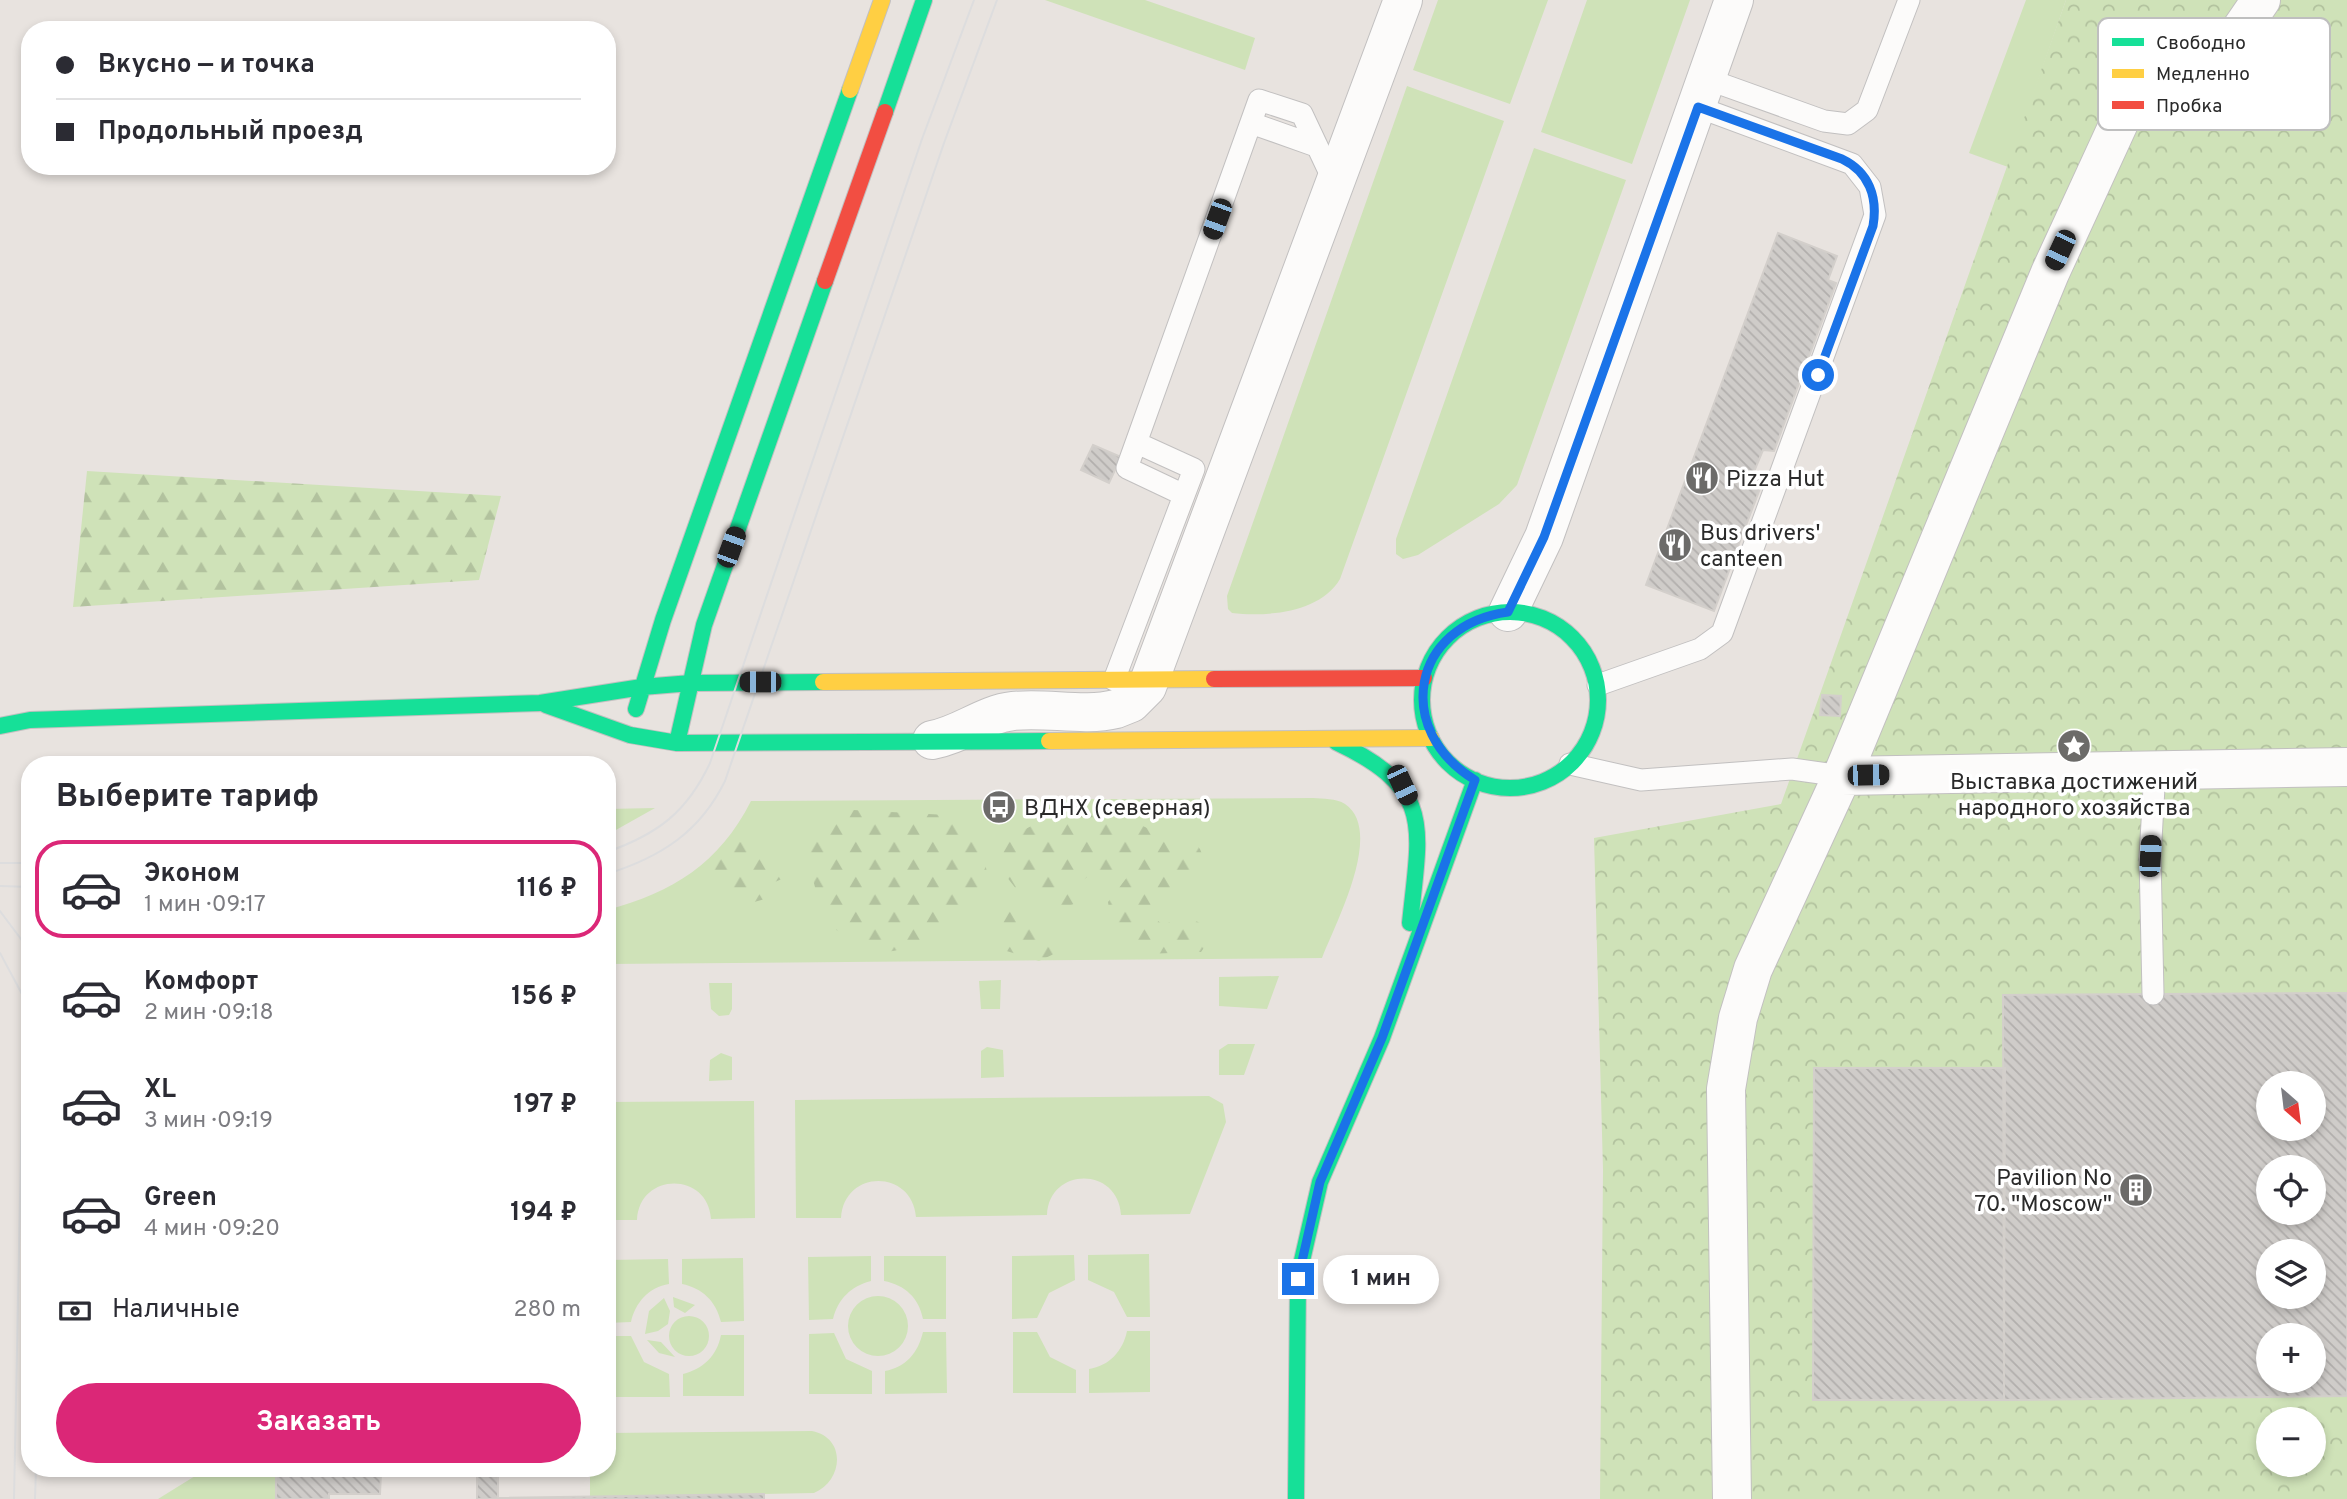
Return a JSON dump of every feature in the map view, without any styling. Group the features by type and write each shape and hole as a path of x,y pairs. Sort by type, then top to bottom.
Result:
{"main road":[{"path":"630,735 642,687 882,0"},
{"path":"677,743 704,625 924,0"},
{"path":"1508,612 1533,614 1555,623 1575,639 1590,660 1598,685 1594,723 1588,742 1570,764 1549,779 1525,786 1499,787 1475,780 1457,769 1431,738 1422,703 1424,678 1444,642 1462,626 1484,615 1508,612"},
{"path":"0,726 30,720 540,703 642,687 691,683 1424,678"},
{"path":"540,703 630,735 677,743 1431,738"},
{"path":"1331,739 1383,767 1402,785 1412,805 1416,829 1407,971"},
{"path":"1296,1499 1298,1279 1320,1182 1340,1141 1407,971 1475,780"}],"street":[{"path":"923,741 956,734 994,716 1013,711 1116,709 1137,698 1132,680 1335,186 1403,0"},
{"path":"1508,612 1544,537 1734,0"},
{"path":"2249,18 2261,0"},
{"path":"1731,1499 1726,1089 1738,1018 1754,969 1842,776 2050,273 2116,130"},
{"path":"1842,776 2347,767"}],"lane":[{"path":"1702,93 1848,124 1867,110 1909,0"},
{"path":"1598,685 1700,649 1722,633 1875,215 1870,187 1852,164 1702,93"},
{"path":"1184,495 1128,468 1259,100 1302,114 1335,186"},
{"path":"1132,680 1184,495 1194,469 1137,443"},
{"path":"1570,764 1641,780 1792,769 1842,776"},
{"path":"2153,994 2150,856 2155,770"}],"green space":[{"path":"1045,0 1145,0 1255,38 1245,70"},
{"path":"1438,0 1548,0 1510,104 1413,70"},
{"path":"1587,0 1690,0 1632,164 1541,132"},
{"path":"2026,0 2066,0 2008,167 1969,153"},
{"name":"Выставка достижений народного хозяйства","path":"2066,0 2347,0 2347,1499 1600,1499 1603,1170 1594,838 1781,804"},
{"path":"1407,86 1504,121 1340,579 1320,599 1306,606 1276,613 1232,613 1228,609 1227,596"},
{"path":"1534,148 1626,180 1517,485 1499,504 1418,555 1403,559 1396,554 1396,539"},
{"path":"87,471 501,496 479,580 73,607"},
{"path":"1313,798 1341,802 1356,817 1360,835 1359,856 1346,901 1322,958 616,964 616,907 653,894 692,872 724,842 751,801"},
{"path":"655,808 616,830 616,809"},
{"path":"853,810 947,815 981,831 988,882 956,914 944,931 898,950 871,955 824,921 807,857 811,833 825,819"},
{"path":"1078,815 1121,817 1152,830 1192,841 1198,846 1203,862 1197,881 1180,894 1152,903 1146,911 1163,925 1186,915 1203,925 1210,939 1201,952 1151,953 1138,952 1127,947 1112,923 1108,902 1128,876 1125,869 1090,874 1078,886 1077,903 1050,912 1039,906 1032,892 1017,890 1006,876 1000,858 1010,837 1039,822"},
{"path":"752,838 766,852 772,864 789,861 791,875 768,885 765,899 740,906 708,881 706,869 728,845"},
{"path":"1012,903 1057,936 1058,952 1039,961 1000,949 996,917"},
{"path":"1279,976 1267,1009 1219,1006 1219,977"},
{"path":"1001,980 1000,1009 981,1009 979,981"},
{"path":"709,983 732,983 732,1009 729,1015 719,1016 711,1009"},
{"path":"1228,1044 1255,1044 1244,1075 1219,1075 1219,1050"},
{"path":"987,1047 1003,1050 1004,1077 981,1078 981,1051"},
{"path":"721,1053 732,1057 732,1080 709,1081 710,1060"},
{"path":"1209,1096 1223,1104 1226,1122 1190,1214 1121,1215 1117,1199 1108,1188 1097,1181 1084,1179 1071,1181 1059,1188 1051,1199 1047,1215 916,1217 912,1201 903,1190 891,1183 878,1181 865,1183 853,1190 845,1202 841,1218 796,1218 795,1100"},
{"path":"754,1101 755,1218 711,1219 707,1203 698,1192 687,1186 674,1184 661,1186 649,1193 641,1204 637,1220 616,1220 616,1102"},
{"path":"1149,1254 1150,1317 1127,1317 1114,1292 1088,1280 1088,1255"},
{"path":"1074,1255 1075,1280 1049,1293 1037,1318 1012,1319 1012,1256"},
{"path":"871,1256 871,1281 846,1294 833,1319 809,1320 808,1257"},
{"path":"884,1256 946,1256 946,1319 923,1319 918,1305 905,1289 884,1281"},
{"path":"743,1258 744,1321 721,1322 716,1308 707,1297 682,1284 682,1259"},
{"path":"668,1259 669,1284 649,1292 644,1297 631,1322 616,1323 616,1260"},
{"path":"872,1296 884,1296 903,1309 908,1326 906,1338 895,1351 884,1356 872,1356 853,1343 848,1332 848,1320 861,1301"},
{"path":"673,1297 695,1305 685,1313 674,1307"},
{"path":"664,1298 670,1311 668,1324 658,1331 645,1334 649,1311"},
{"path":"689,1316 703,1322 709,1336 703,1350 689,1356 675,1350 669,1336 675,1322"},
{"path":"1127,1331 1150,1331 1150,1392 1089,1393 1089,1369 1103,1365 1114,1356"},
{"path":"923,1332 946,1332 947,1393 885,1394 885,1371 910,1358"},
{"path":"1013,1332 1037,1332 1050,1357 1076,1370 1076,1393 1013,1393"},
{"path":"834,1333 846,1359 872,1371 872,1394 809,1394 809,1334"},
{"path":"721,1335 744,1335 744,1396 683,1396 683,1374 697,1369 708,1360"},
{"path":"616,1336 631,1336 644,1362 669,1374 670,1397 616,1397"},
{"path":"647,1340 661,1342 675,1357 659,1353"},
{"path":"812,1431 831,1442 837,1460 831,1479 814,1493 590,1497 590,1477 616,1477 616,1433"},
{"path":"193,1477 276,1477 276,1499 158,1499"}],"building":[{"path":"1778,233 1837,256 1828,280 1836,283 1774,451 1763,450 1753,474 1764,478 1735,554 1725,551 1720,564 1730,568 1714,611 1646,585"},
{"path":"1093,445 1121,457 1109,483 1081,470"},
{"path":"1822,695 1841,696 1840,716 1820,715"},
{"name":"Pavilion No 70. \"Moscow\"","path":"2347,993 2347,1396 2004,1400 2003,995"},
{"path":"1814,1068 2005,1068 2004,1400 1813,1400"},
{"path":"276,1477 381,1477 380,1494 329,1494 329,1499 276,1499"},
{"path":"477,1477 498,1477 498,1498 764,1494 764,1499 477,1499"}],"tram line":[{"path":"616,848 656,829 669,819 691,795 710,763 922,139 974,0"},
{"path":"616,871 661,851 677,840 704,815 725,781 944,143 997,0"},
{"path":"0,863 21,863"},
{"path":"0,886 21,887"},
{"path":"0,911 21,939"},
{"path":"0,953 21,992"},
{"path":"14,1499 21,1149"},
{"path":"35,1499 36,1477"}],"traffic: fast":[{"path":"885,112 924,0"},
{"path":"636,709 663,620 850,90"},
{"path":"677,743 704,625 825,281"},
{"path":"1510,612 1544,619 1572,638 1591,666 1598,700 1591,734 1572,762 1544,781 1510,788 1476,781 1448,762 1429,734 1422,700 1429,666 1448,638 1476,619 1510,612"},
{"path":"0,726 30,720 540,703 642,687 691,683 823,682"},
{"path":"546,705 630,735 677,743 1049,741"},
{"path":"1336,742 1368,759 1391,776 1406,794 1414,814 1417,835 1410,923"},
{"path":"1296,1499 1298,1278 1320,1182 1382,1038 1475,780"}],"traffic: slow":[{"path":"850,90 882,0"},
{"path":"823,682 1214,679"},
{"path":"1049,741 1431,738"}],"traffic: jam":[{"path":"825,281 885,112"},
{"path":"1214,679 1424,678"}],"place":[{"name":"Pizza Hut","path":"1702,478"},
{"name":"Bus drivers' canteen","path":"1675,545"},
{"name":"Выставка достижений народного хозяйства","path":"2074,746"},
{"name":"ВДНХ (северная)","path":"999,807"},
{"name":"Pavilion No 70. \"Moscow\"","path":"2136,1190"}],"route":[{"path":"1298,1279 1320,1182 1340,1141 1382,1038 1475,780 1457,769 1431,738 1422,703 1424,678 1444,642 1462,626 1484,615 1508,612 1544,537 1698,107 1842,159 1860,170 1866,178 1875,206 1873,226 1818,375"}]}
